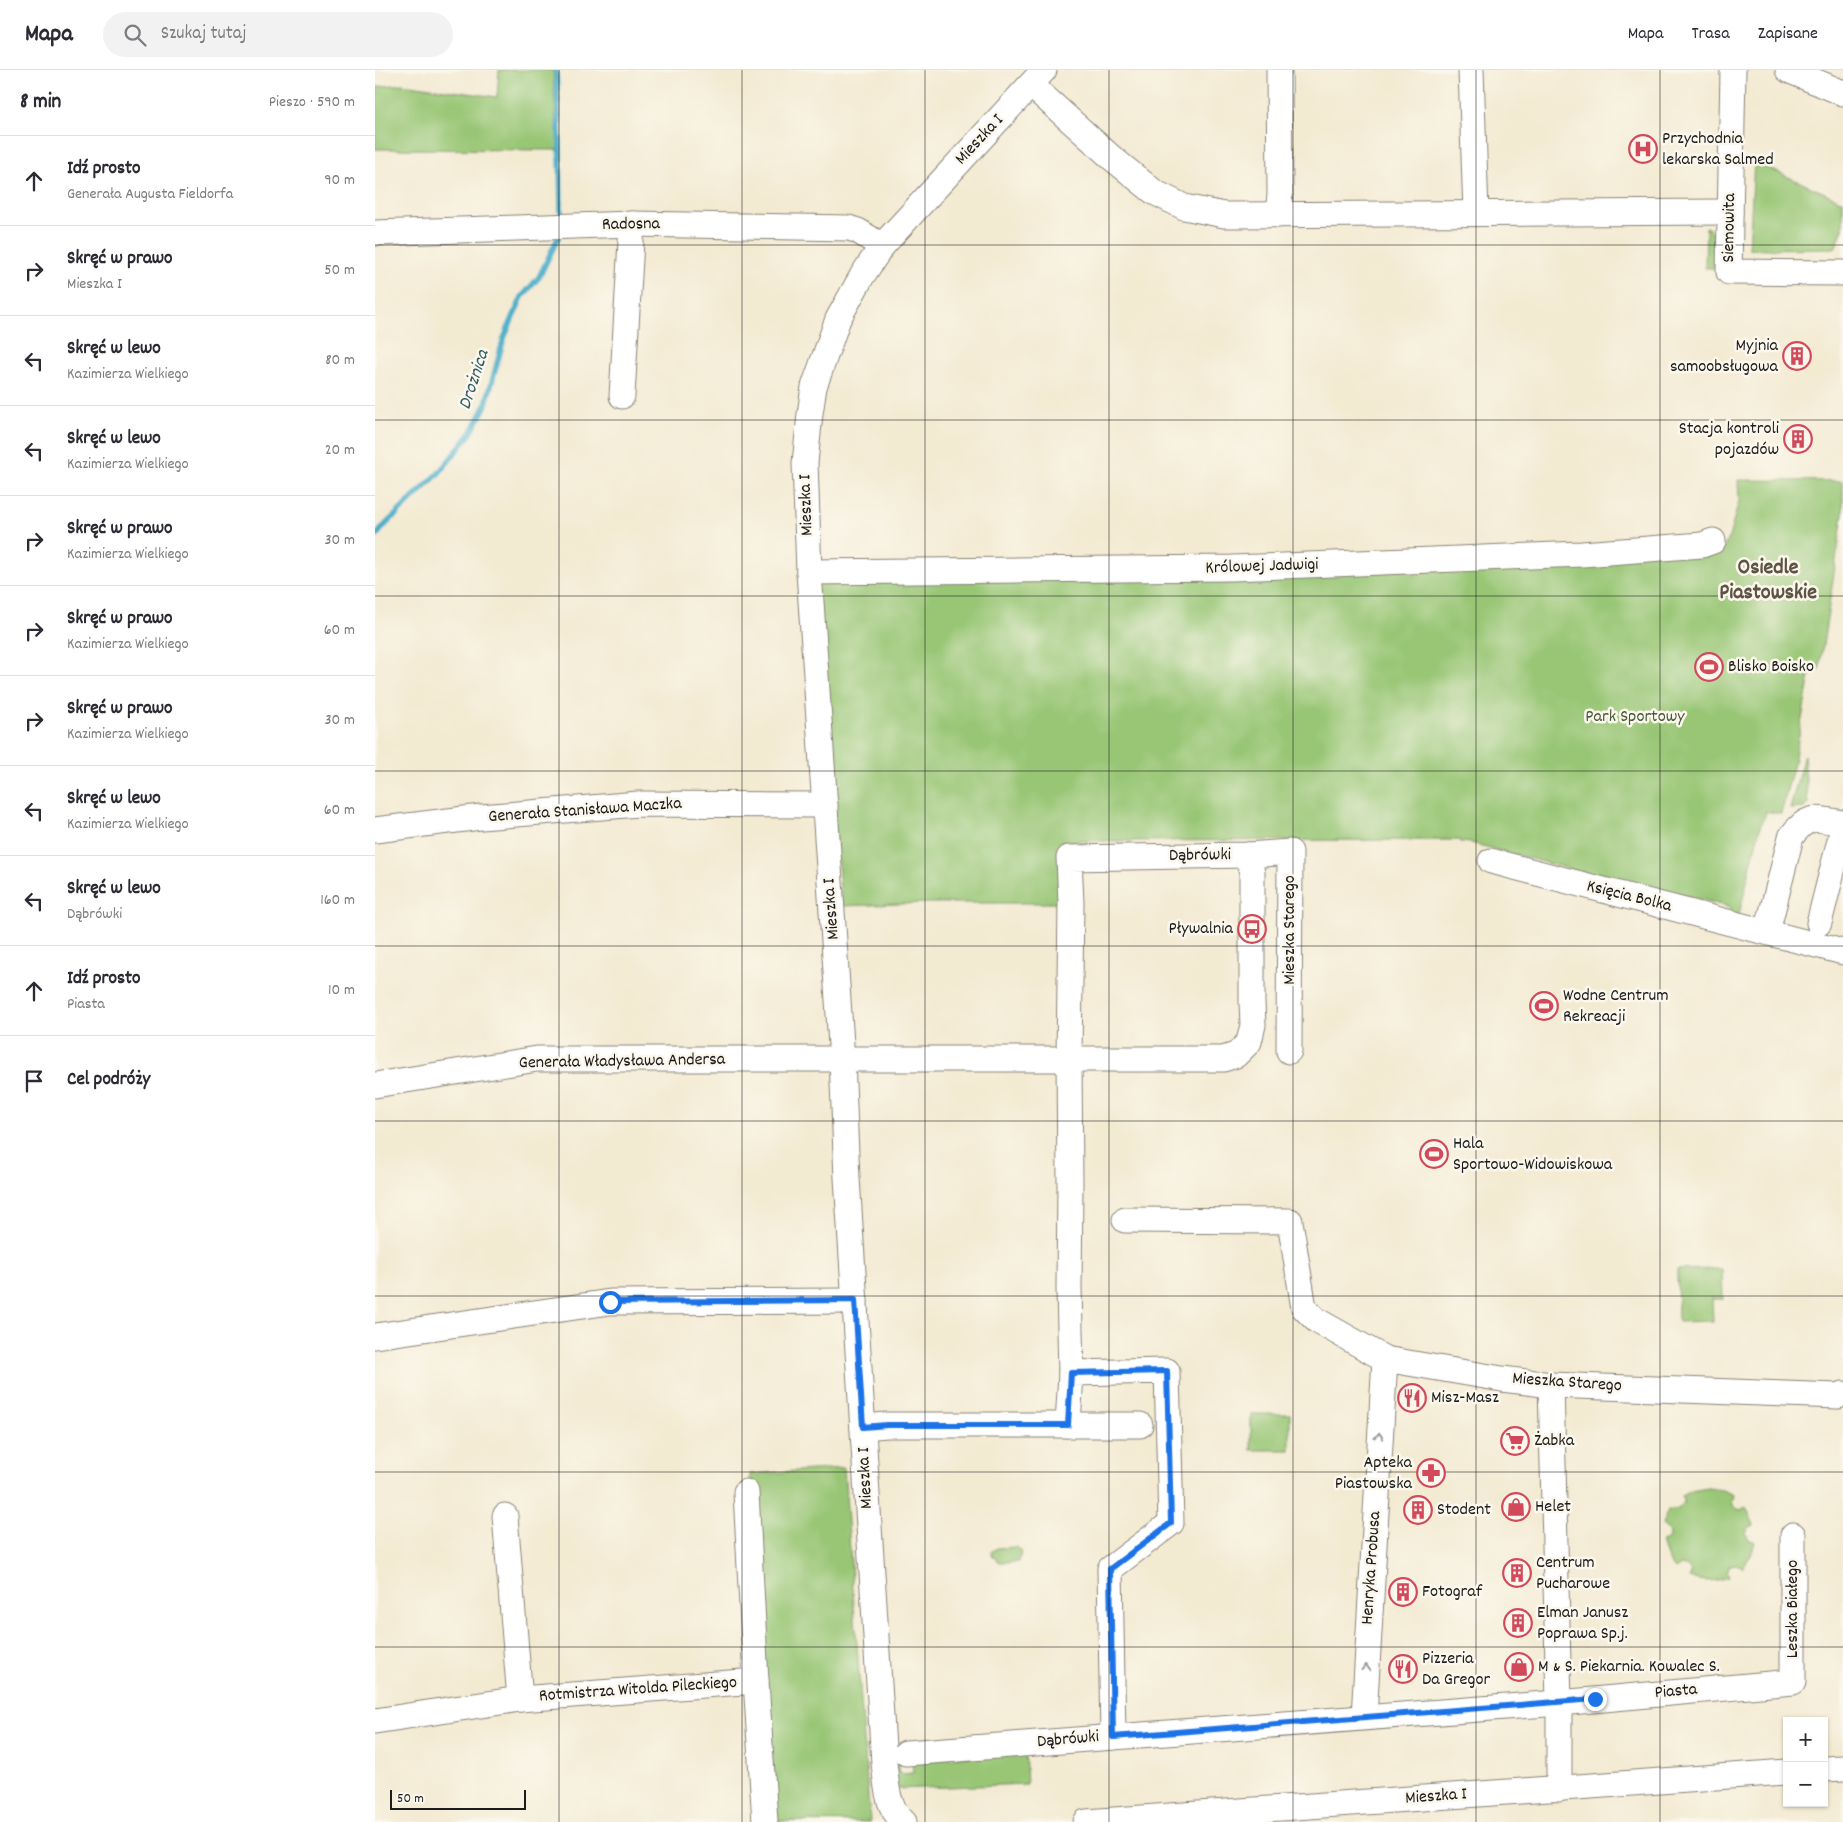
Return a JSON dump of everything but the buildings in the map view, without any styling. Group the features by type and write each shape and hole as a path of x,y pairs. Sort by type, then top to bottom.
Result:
{"street":[{"path":"1278,215 1279,70"},
{"path":"1471,70 1476,213"},
{"name":"Siemowita","path":"1733,70 1729,272 1843,273"},
{"path":"1788,70 1843,93"},
{"path":"1037,78 1112,158 1154,192 1183,207 1224,215 1730,212"},
{"name":"Mieszka I","path":"904,1822 896,1815 888,1798 884,1763 809,572 805,463 814,387 839,319 863,276 883,246 1037,78"},
{"path":"622,396 633,224"},
{"name":"Radosna","path":"375,232 633,224 849,228 859,231 883,246"},
{"name":"Królowej Jadwigi","path":"809,572 1232,568 1582,554 1702,545 1713,541"},
{"name":"Generała Stanisława Maczka","path":"375,830 481,817 638,804 825,804"},
{"path":"1767,932 1791,837 1800,825 1814,820 1843,823"},
{"path":"1819,923 1843,828"},
{"name":"Mieszka Starego","path":"1248,855 1290,852 1289,1051"},
{"name":"Dąbrówki","path":"841,1059 1223,1059 1236,1055 1249,1042 1253,1025 1253,873 1248,855 1069,858 1071,903 1069,1058"},
{"name":"Księcia Bolka","path":"1491,861 1843,952"},
{"path":"1068,1425 1071,1373 1069,1058"},
{"name":"Generała Władysława Andersa","path":"375,1085 537,1060 841,1059"},
{"name":"Mieszka Starego","path":"1125,1220 1291,1221 1304,1308 1317,1320 1385,1359 1502,1379 1551,1385 1838,1396 1843,1394"},
{"path":"375,1336 610,1302 855,1300"},
{"name":"Henryka Probusa","path":"1364,1717 1385,1359"},
{"path":"1071,1373 1167,1371 1171,1523 1110,1569 1113,1737"},
{"path":"1551,1385 1559,1703 1559,1790"},
{"path":"863,1427 887,1425 1140,1425"},
{"name":"Rotmistrza Witolda Pileckiego","path":"747,1492 755,1681 765,1822"},
{"name":"Rotmistrza Witolda Pileckiego","path":"505,1516 520,1699"},
{"name":"Leszka Białego","path":"1793,1535 1793,1682"},
{"name":"Rotmistrza Witolda Pileckiego","path":"375,1721 520,1699 755,1681"},
{"name":"Piasta","path":"1559,1703 1793,1682"},
{"name":"Dąbrówki","path":"906,1753 1559,1703"},
{"path":"1828,1769 1843,1768"},
{"name":"Mieszka I","path":"1085,1822 1310,1814 1559,1790 1783,1772"}],"green space":[{"path":"499,70 553,70 558,150 375,149 375,87 402,84 497,97"},
{"path":"1754,162 1843,201 1843,229 1835,248 1749,249"},
{"path":"1706,227 1715,239 1714,268 1705,268"},
{"name":"Park Sportowy","path":"1738,480 1843,481 1843,514 1819,671 1812,665 1793,767 1781,814 1765,811 1739,915 1729,914 1730,907 1680,894 1678,900 1665,894 1471,843 1460,842 1459,840 1060,841 1059,903 929,903 842,906 809,572 1720,550 1728,541 1739,501"},
{"path":"1804,755 1808,803 1804,808 1790,809"},
{"path":"1722,1269 1723,1299 1712,1299 1713,1321 1678,1322 1677,1270"},
{"path":"1251,1414 1290,1414 1290,1450 1251,1450"},
{"path":"844,1468 870,1822 776,1821 750,1474"},
{"path":"1708,1488 1722,1490 1734,1495 1732,1502 1734,1507 1740,1510 1746,1507 1754,1525 1748,1528 1746,1533 1748,1539 1755,1542 1751,1555 1743,1567 1736,1564 1730,1565 1727,1571 1729,1577 1709,1581 1690,1578 1691,1572 1687,1567 1681,1565 1675,1569 1668,1560 1662,1542 1668,1540 1669,1537 1668,1531 1662,1525 1668,1510 1676,1510 1681,1506 1684,1502 1681,1496 1691,1491"},
{"path":"1016,1547 1021,1551 1019,1562 1000,1562 992,1556 992,1551 997,1548"},
{"path":"1025,1751 1027,1784 895,1789 893,1764 898,1763 899,1774 913,1773 912,1761"}],"waterway":[{"name":"Drożnica","path":"556,70 561,217"},
{"name":"Drożnica","path":"375,537 438,474 471,433 485,407 504,338 522,297 539,277 558,238"}],"place":[{"name":"Przychodnia lekarska Salmed","path":"1643,149"},
{"name":"Myjnia samoobsługowa","path":"1797,356"},
{"name":"Stacja kontroli pojazdów","path":"1798,439"},
{"name":"Blisko Boisko","path":"1709,667"},
{"name":"Pływalnia","path":"1252,929"},
{"name":"Wodne Centrum Rekreacji","path":"1544,1006"},
{"name":"Hala Sportowo-Widowiskowa","path":"1434,1154"},
{"name":"Misz-Masz","path":"1412,1398"},
{"name":"Żabka","path":"1515,1441"},
{"name":"Apteka Piastowska","path":"1431,1473"},
{"name":"Helet","path":"1516,1507"},
{"name":"Stodent","path":"1418,1510"},
{"name":"Centrum Pucharowe","path":"1517,1573"},
{"name":"Fotograf","path":"1403,1592"},
{"name":"Elman Janusz Poprawa Sp.j.","path":"1518,1623"},
{"name":"M & S. Piekarnia. Kowalec S.","path":"1519,1667"},
{"name":"Pizzeria Da Gregor","path":"1403,1669"}],"district":[{"name":"Osiedle Piastowskie","path":"1768,580"}],"route":[{"path":"610,1302 855,1300 863,1427 887,1425 1068,1425 1071,1373 1167,1371 1171,1523 1110,1569 1113,1737 1595,1699"}]}
